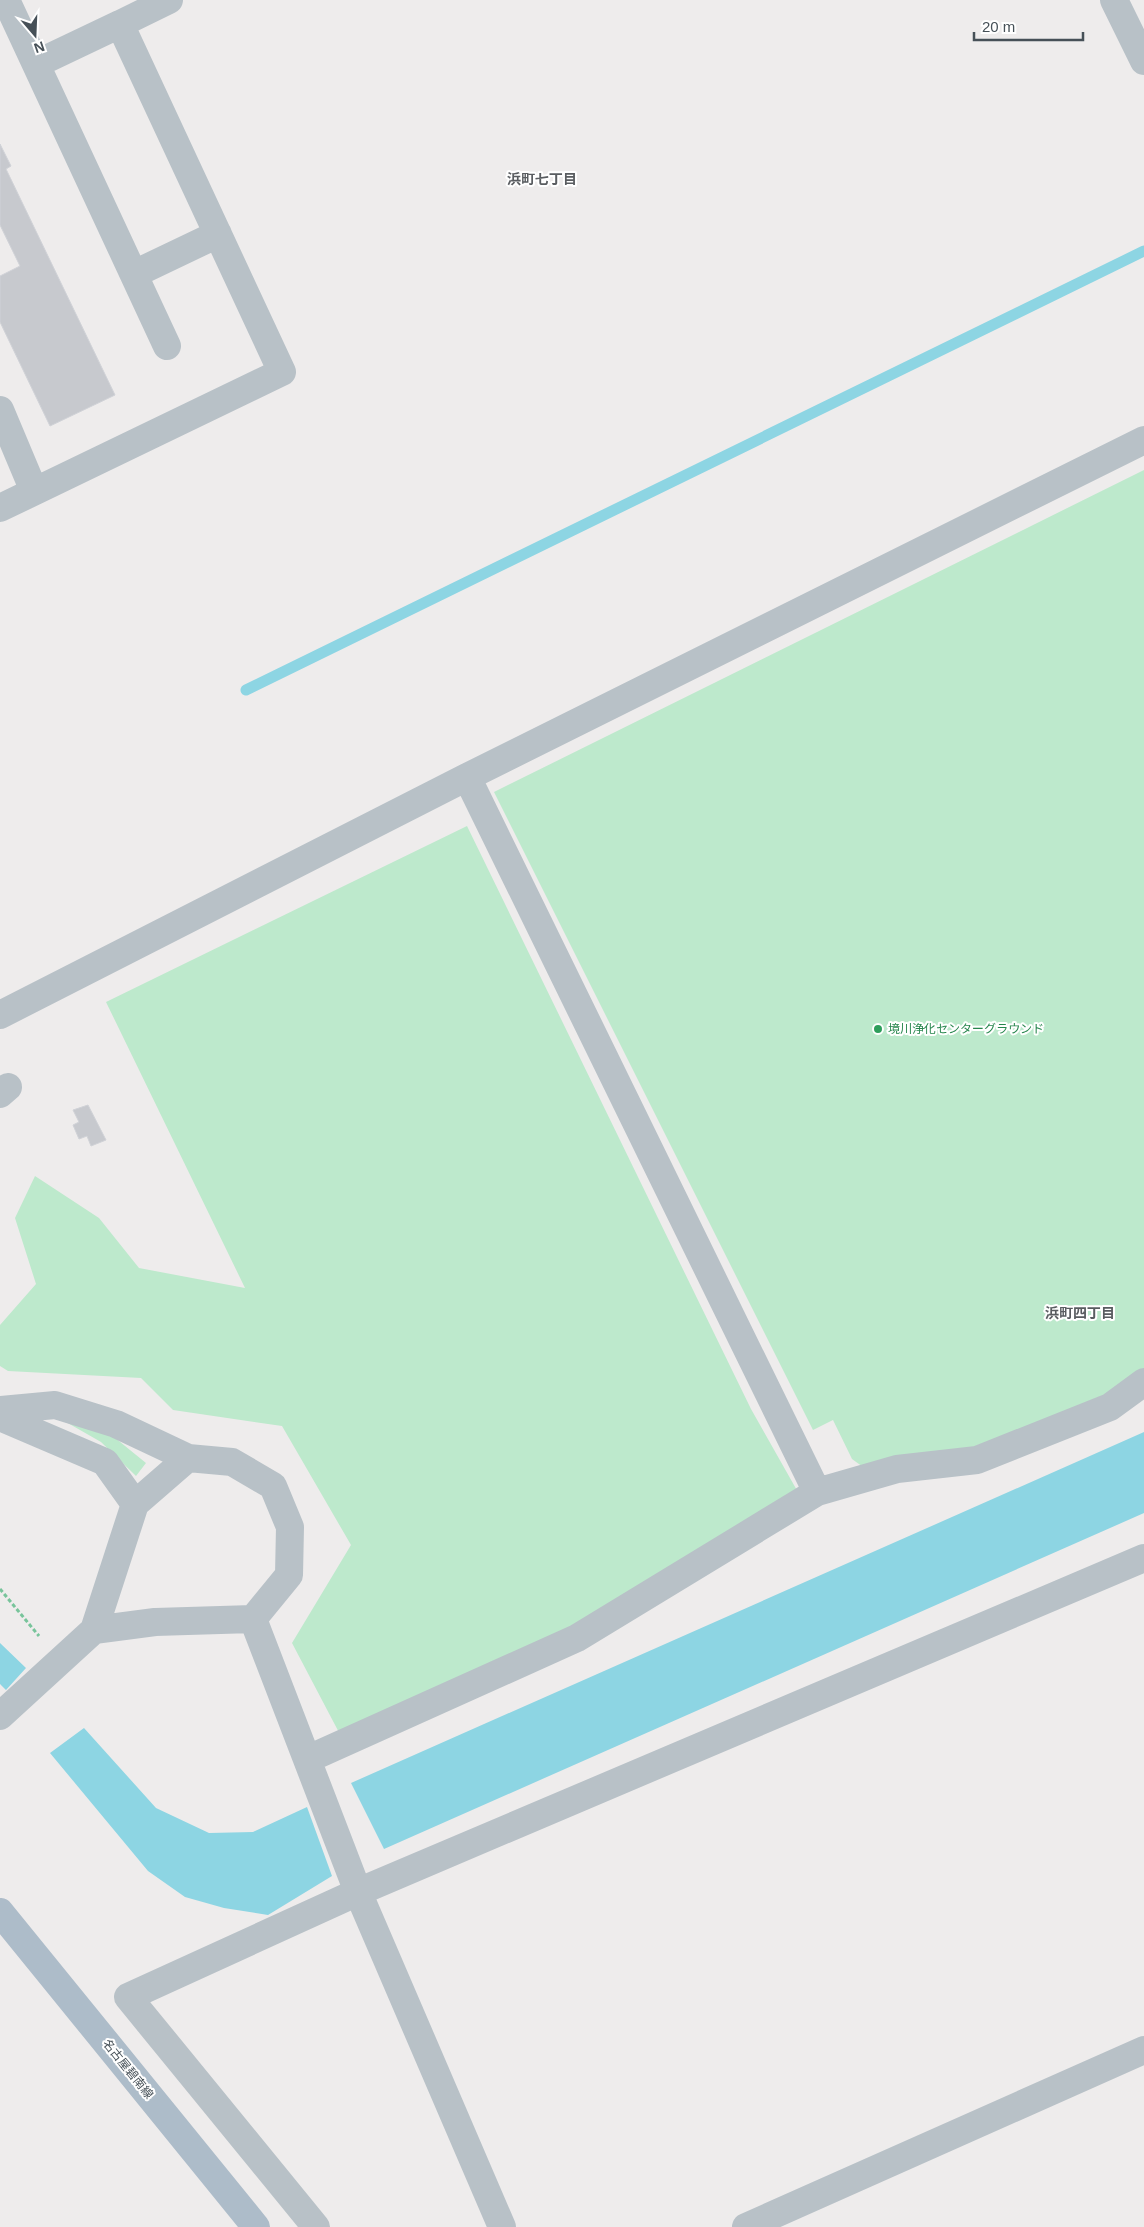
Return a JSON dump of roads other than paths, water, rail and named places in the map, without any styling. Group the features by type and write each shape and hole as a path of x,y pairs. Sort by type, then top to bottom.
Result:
{"main road":[{"name":"名古屋碧南線","path":"0,1912 256,2227"}],"street":[{"path":"6,0 167,346"},
{"path":"36,64 169,0"},
{"path":"1114,0 1144,61"},
{"path":"0,508 282,372 120,24"},
{"path":"134,274 218,234"},
{"path":"0,410 34,491"},
{"path":"0,1015 467,776 1144,440"},
{"path":"467,776 817,1492"},
{"path":"308,1758 577,1638 817,1492 897,1469 977,1460 1110,1407 1144,1382"},
{"path":"0,1410 55,1405 116,1424 188,1458 232,1462 273,1486 290,1527 289,1575 253,1618 213,1622 155,1622 94,1630"},
{"path":"0,1417 106,1462 135,1504"},
{"path":"0,1716 94,1630 135,1504 188,1458"},
{"path":"316,2227 128,1997 358,1892 1144,1558"},
{"path":"253,1618 358,1892 502,2227"},
{"path":"746,2227 1144,2050"}],"water":[{"path":"1144,1432 1144,1513 384,1849 351,1783"},
{"path":"0,1643 26,1668 6,1690 0,1684"},
{"path":"84,1728 156,1808 209,1833 253,1832 307,1807 332,1876 268,1915 224,1908 185,1897 148,1871 50,1753"}],"waterway":[{"path":"246,690 1144,251"}],"place":[{"name":"境川浄化センターグラウンド","path":"878,1029"}],"district":[{"name":"浜町七丁目","path":"542,179"},
{"name":"浜町四丁目","path":"1080,1313"}]}
